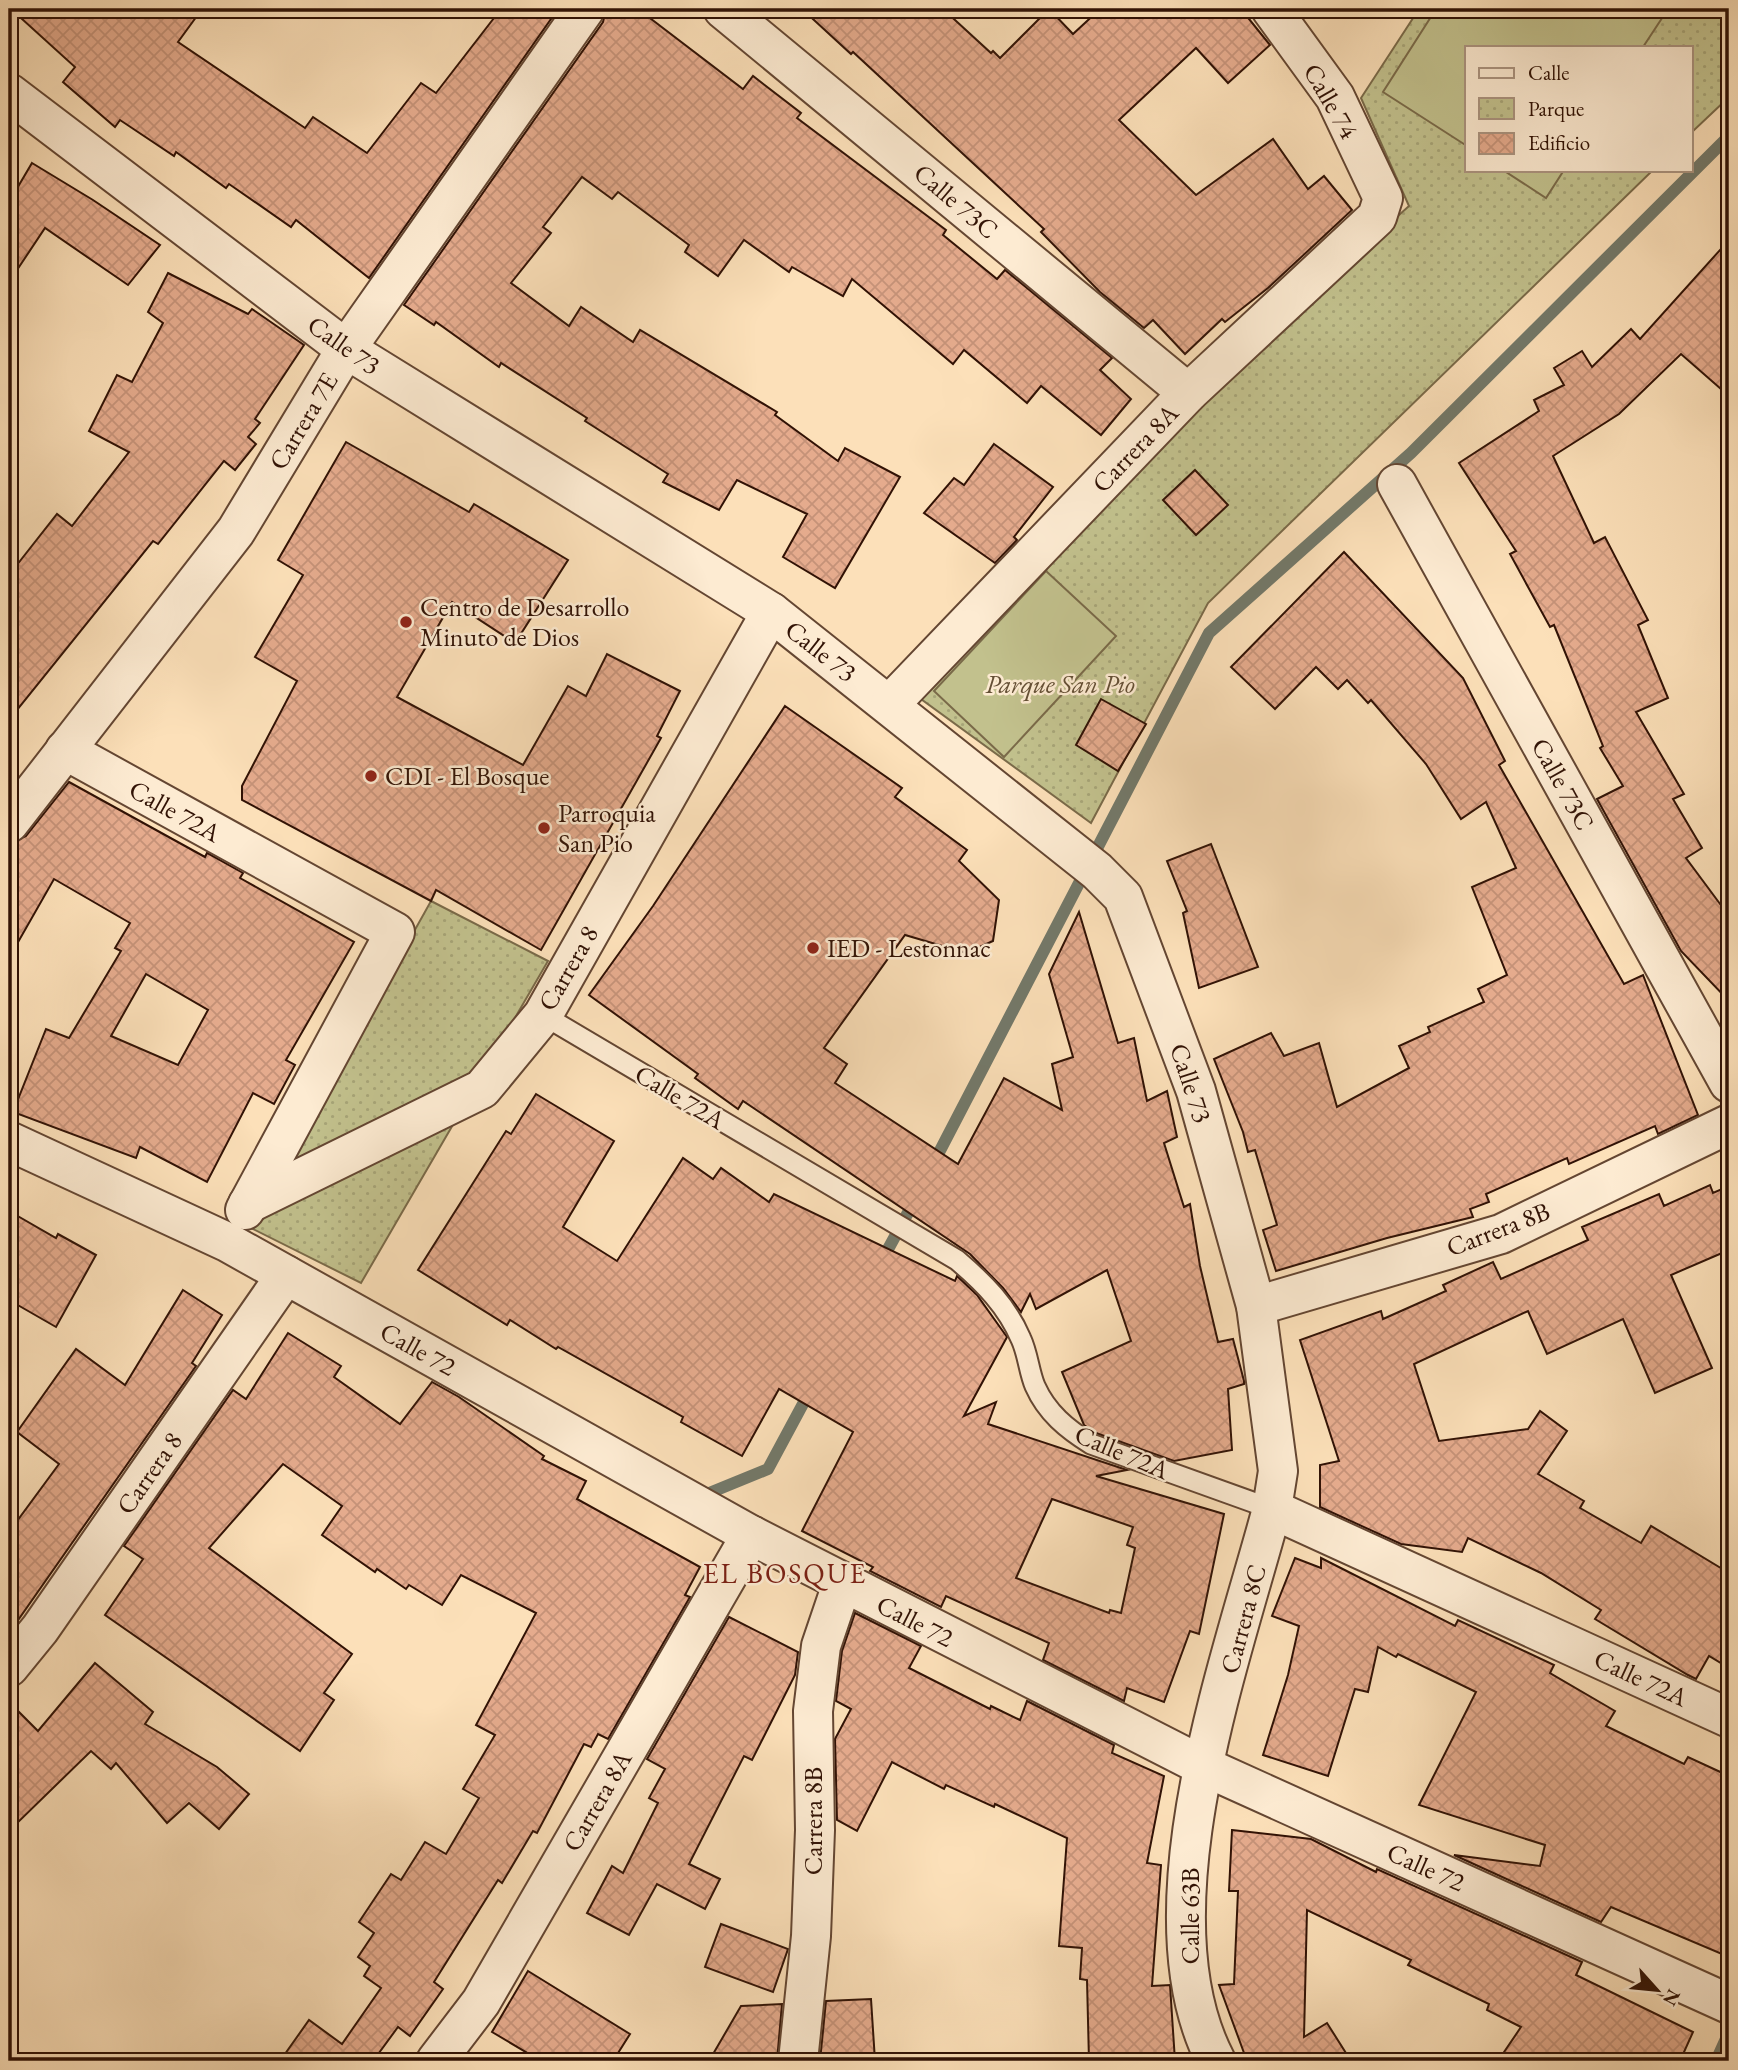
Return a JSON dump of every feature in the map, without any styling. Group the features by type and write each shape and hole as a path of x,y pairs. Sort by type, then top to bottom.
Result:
{"street":[{"name":"Carrera 7E","path":"9,823 236,531 346,349 585,9"},
{"name":"Calle 73C","path":"723,9 1188,393"},
{"name":"Calle 74","path":"1271,9 1335,97 1383,198"},
{"name":"Calle 73","path":"9,93 346,349 771,612 1090,864 1124,897 1196,1091 1256,1306 1278,1471"},
{"name":"Carrera 8A","path":"890,704 1188,393 1377,217 1383,198"},
{"name":"Calle 73C","path":"1396,484 1729,1083"},
{"name":"Carrera 8","path":"248,1204 482,1089 542,1015 771,612"},
{"name":"Calle 72A","path":"65,750 395,932 248,1204"},
{"name":"Carrera 8B","path":"1256,1306 1501,1234 1729,1124"},
{"name":"Calle 72","path":"9,1141 227,1242 842,1584 1203,1766 1726,2002"},
{"path":"227,1242 248,1204"},
{"name":"Carrera 8","path":"9,1667 40,1629 286,1275"},
{"name":"Carrera 8C","path":"1203,1766 1272,1508 1278,1471"},
{"name":"Calle 72A","path":"1272,1508 1729,1718"},
{"name":"Carrera 8A","path":"436,2061 481,2002 751,1535"},
{"name":"Carrera 8B","path":"798,2061 811,1936 815,1830 813,1711 821,1646 842,1584"},
{"name":"Calle 63B","path":"1203,1766 1189,1861 1185,1951 1193,2004 1201,2033 1216,2061"}],"lane":[{"name":"Calle 72A","path":"542,1015 957,1260 989,1288 1005,1309 1022,1340 1035,1386 1050,1412 1068,1430 1091,1444 1272,1508"}],"green space":[{"name":"Parque San Pio","path":"1419,9 1723,9 1723,17 1729,29 1729,97 1692,132 1692,46 1465,46 1465,172 1651,172 1208,603 1091,823 921,699 1197,397 1409,206 1361,98"},
{"path":"1436,9 1668,9 1644,46 1465,46 1465,145 1383,92"},
{"path":"1506,172 1563,172 1546,198"},
{"path":"1046,571 1116,636 1004,757 934,691"},
{"path":"431,901 548,961 361,1283 249,1227"}],"building":[{"path":"11,9 202,9 178,42 305,128 313,117 367,153 421,83 436,93 501,9 558,9 369,278 296,220 291,227 229,184 226,188 176,152 174,156 120,120 115,127 63,82 75,67"},
{"path":"606,9 638,9 743,89 753,76 801,113 797,118 946,230 943,235 997,279 1005,270 1112,358 1100,370 1131,399 1101,435 1041,386 1027,403 964,350 953,364 852,279 843,296 792,267 789,272 744,240 718,276 685,252 689,245 618,192 612,199 582,177 543,227 551,233 511,283 569,326 581,307 633,342 640,330 777,412 775,415 838,461 845,448 900,477 835,588 783,557 807,514 737,480 719,510 663,482 668,474 585,421 587,418 501,363 499,367 436,322 434,325 404,305 603,22"},
{"path":"802,9 943,9 1000,58 1049,9 1073,34 1100,9 1241,9 1270,45 1228,83 1196,48 1119,120 1196,195 1273,139 1308,189 1324,176 1352,210 1268,288 1225,322 1222,319 1185,354 1153,320 1144,328 1100,292 1041,232 1044,229 853,52 851,54"},
{"path":"32,163 160,245 128,285 45,228 9,282 9,202"},
{"path":"1729,240 1729,396 1681,354 1619,414 1553,456 1594,543 1605,537 1648,620 1638,625 1668,698 1636,712 1684,794 1673,799 1702,848 1686,858 1729,916 1729,1001 1681,951 1597,799 1623,786 1600,748 1603,746 1554,625 1550,627 1510,554 1516,551 1459,463 1539,411 1534,400 1564,385 1554,368 1582,351 1592,367 1631,329 1640,339"},
{"path":"168,273 248,314 252,309 304,345 255,419 260,423 248,437 256,444 235,470 224,461 158,544 153,541 9,720 9,575 57,514 72,526 129,452 89,431 117,375 132,382 163,323 148,312"},
{"path":"346,442 469,512 474,504 568,560 515,643 452,602 397,697 523,765 568,686 586,696 607,654 680,691 657,736 661,738 541,950 436,890 431,901 242,800 242,786 297,681 255,657 303,575 278,560"},
{"path":"994,444 1053,487 1014,537 1017,540 995,563 924,513 954,478 964,485"},
{"path":"1195,470 1228,505 1196,535 1163,500"},
{"path":"1344,552 1463,678 1505,761 1499,765 1624,984 1643,975 1698,1115 1658,1134 1655,1126 1569,1164 1567,1158 1486,1194 1489,1202 1470,1209 1473,1217 1387,1238 1276,1271 1263,1230 1277,1225 1255,1150 1248,1152 1243,1132 1214,1059 1271,1033 1284,1056 1319,1043 1337,1107 1409,1068 1399,1046 1430,1032 1428,1027 1484,1002 1478,989 1507,975 1472,887 1516,868 1486,802 1461,819 1426,764 1371,700 1368,703 1347,680 1338,689 1316,667 1275,709 1231,667"},
{"path":"1101,699 1146,724 1118,771 1076,745"},
{"path":"785,706 902,788 895,797 967,850 959,861 999,900 993,941 966,953 905,935 824,1048 847,1064 835,1083 958,1164 1004,1078 1062,1110 1052,1064 1073,1057 1049,974 1079,912 1118,1043 1134,1038 1147,1101 1167,1091 1177,1137 1164,1143 1184,1207 1190,1204 1200,1266 1218,1342 1233,1339 1244,1381 1244,1384 1228,1389 1232,1450 1174,1461 1096,1433 1084,1425 1062,1372 1131,1341 1107,1270 1036,1309 1030,1294 1021,1312 1003,1288 970,1254 743,1101 738,1109 695,1078 698,1074 589,995 653,906"},
{"path":"69,782 205,857 207,853 243,873 240,878 354,942 286,1060 295,1065 274,1104 253,1093 207,1182 140,1147 136,1158 13,1112 46,1029 69,1038 121,951 115,948 130,923 54,879 9,958 9,844 26,836","holes":["146,974 208,1010 178,1065 111,1036"]},
{"path":"1211,844 1258,967 1199,988 1183,913 1187,911 1167,861"},
{"path":"536,1094 614,1141 563,1227 617,1261 683,1158 713,1179 721,1168 769,1202 774,1194 955,1281 957,1276 977,1295 1007,1337 964,1416 996,1402 988,1424 1127,1470 1096,1476 1224,1514 1199,1634 1190,1631 1164,1702 1127,1688 1124,1701 1043,1660 1049,1643 946,1596 941,1607 870,1571 873,1567 802,1531 853,1432 779,1389 742,1456 681,1422 683,1417 558,1347 556,1349 510,1320 507,1325 418,1270 506,1131 511,1134","holes":["1052,1499 1133,1527 1127,1545 1135,1548 1121,1613 1110,1610 1109,1613 1016,1578"]},
{"path":"1710,1185 1713,1193 1729,1186 1729,1250 1671,1275 1712,1368 1655,1393 1623,1319 1547,1354 1528,1311 1414,1364 1439,1441 1528,1429 1540,1411 1567,1431 1538,1474 1584,1501 1580,1508 1641,1543 1651,1526 1729,1573 1729,1668 1709,1656 1696,1679 1595,1619 1601,1610 1541,1573 1468,1538 1462,1552 1401,1544 1320,1507 1320,1465 1339,1461 1300,1340 1381,1311 1383,1319 1446,1291 1443,1285 1493,1262 1501,1279 1588,1240 1582,1227 1659,1194 1664,1206"},
{"path":"9,1211 56,1238 58,1234 96,1255 56,1327 9,1300"},
{"path":"183,1290 222,1315 192,1363 196,1366 9,1633 9,1532 59,1464 17,1432 76,1349 125,1385"},
{"path":"288,1333 341,1366 334,1377 400,1424 432,1382 459,1397 544,1456 542,1459 586,1481 577,1499 700,1567 685,1595 690,1597 608,1739 598,1734 591,1747 584,1744 537,1833 533,1831 502,1883 498,1880 434,1982 443,1989 410,2036 398,2027 373,2061 280,2061 309,2020 342,2044 381,1988 364,1976 370,1966 358,1957 374,1933 359,1922 391,1874 401,1880 425,1842 446,1854 479,1798 463,1789 495,1735 476,1725 536,1613 461,1575 442,1605 409,1585 406,1589 377,1569 375,1572 322,1535 342,1506 283,1464 209,1548 352,1654 324,1693 334,1700 300,1751 105,1615 143,1559 124,1546 233,1390 246,1399"},
{"path":"1295,1558 1321,1568 1321,1558 1455,1626 1458,1620 1554,1665 1550,1673 1615,1711 1606,1726 1684,1764 1688,1757 1729,1776 1729,1957 1611,1907 1601,1922 1454,1855 1540,1866 1545,1845 1419,1805 1476,1692 1398,1654 1396,1657 1378,1647 1368,1692 1355,1689 1328,1776 1263,1755 1288,1675 1299,1626 1272,1616"},
{"path":"855,1613 921,1646 909,1668 990,1709 991,1706 1020,1720 1027,1701 1114,1745 1112,1753 1164,1776 1147,1863 1161,1865 1152,1986 1170,1985 1175,2061 1089,2061 1087,1980 1080,1979 1082,1948 1059,1946 1067,1838 995,1804 994,1807 946,1785 944,1789 892,1762 857,1831 837,1820 835,1739 851,1709 836,1701 842,1651"},
{"path":"729,1617 798,1652 795,1675 752,1760 744,1756 689,1864 720,1879 705,1909 657,1884 629,1935 587,1913 612,1866 623,1873 658,1803 649,1798 665,1769 647,1759"},
{"path":"95,1663 153,1712 145,1724 217,1767 249,1794 219,1829 189,1803 167,1823 116,1763 111,1769 91,1751 9,1831 9,1702 38,1731"},
{"path":"1232,1830 1311,1839 1376,1872 1377,1869 1582,1962 1576,1975 1693,2032 1680,2061 1498,2061 1521,2027 1487,2010 1489,2004 1408,1965 1411,1960 1307,1910 1304,2037 1327,2023 1351,2061 1247,2061 1219,1985 1234,1984 1238,1891 1229,1891"},
{"path":"721,1924 788,1949 773,1992 705,1967"},
{"path":"528,1971 630,2034 613,2061 541,2061 492,2032"},
{"path":"871,1999 875,2061 820,2061 826,2001"},
{"path":"782,2004 777,2061 709,2061 741,2006"}],"waterway":[{"path":"932,1166 1209,633 1411,453 1729,136"},
{"path":"881,1262 916,1198"},
{"path":"697,1498 768,1469 811,1389"},
{"path":"1716,2061 1729,2032"}],"place":[{"name":"Centro de Desarrollo Minuto de Dios","path":"406,622"},
{"name":"CDI - El Bosque","path":"371,776"},
{"name":"Parroquia San Pio","path":"544,828"},
{"name":"IED - Lestonnac","path":"813,948"}],"district":[{"name":"EL BOSQUE","path":"785,1573"}]}
